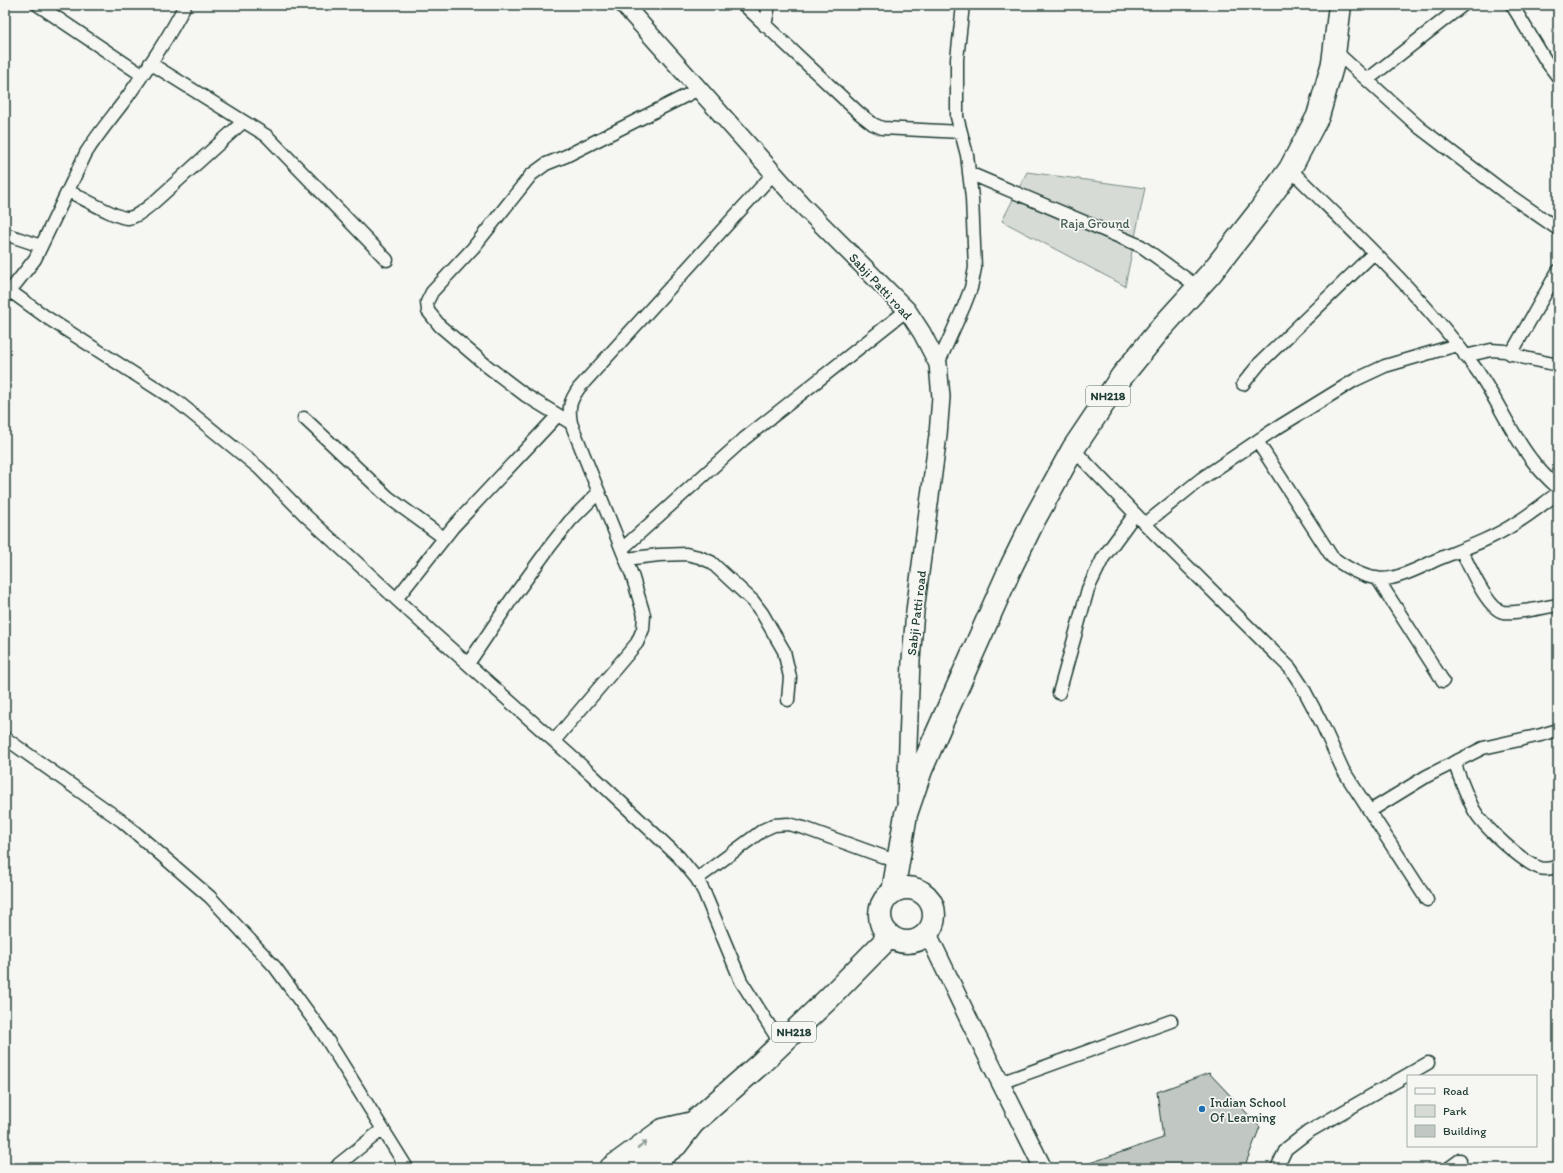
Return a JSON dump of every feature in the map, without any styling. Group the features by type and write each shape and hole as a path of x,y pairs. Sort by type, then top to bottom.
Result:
{"highway":[{"name":"NH218","path":"645,1168 676,1145 693,1123 781,1044 890,936 884,930 880,913 886,898 893,892 906,814 934,740 1011,567 1034,520 1073,449 1122,376 1162,327 1198,287 1258,213 1290,169 1318,116 1333,63 1340,5"},
{"path":"890,936 899,941 909,943 919,940 928,934 933,926 935,916 934,906 929,898 921,892 912,888 902,888 893,892"},
{"name":"NH218","path":"611,1168 663,1130 693,1123"}],"main road":[{"name":"Sabji Patti road","path":"624,5 801,204 906,310 922,333 938,364 941,397 938,435 915,611 911,660 906,814"},
{"path":"928,934 1043,1168"}],"street":[{"path":"38,5 142,75"},
{"path":"185,5 169,36 127,97 96,137 28,270 8,294 178,402 259,468 304,514 554,741 679,857 704,892 741,981 781,1044"},
{"path":"744,5 873,124 882,128 898,130 960,132"},
{"path":"765,26 769,5"},
{"path":"938,364 971,288 975,268 972,198 967,155 957,117 957,58 963,5"},
{"path":"1367,80 1463,5"},
{"path":"1512,5 1546,62 1558,77"},
{"path":"1334,51 1420,128 1502,190 1558,229"},
{"path":"150,63 267,136 386,260"},
{"path":"571,423 525,395 487,366 440,326 428,311 427,302 432,292 473,248 531,175 546,164 566,156 699,89"},
{"path":"68,191 113,213 127,218 136,216 152,204 243,122"},
{"path":"1290,169 1374,253 1457,345 1476,369 1530,459 1558,488"},
{"path":"554,741 637,643 643,629 644,614 624,554 571,423 569,411 572,399 579,388 774,173"},
{"path":"969,173 1141,246 1198,287"},
{"path":"5,234 41,246"},
{"path":"1243,384 1260,363 1374,253"},
{"path":"1511,354 1558,271"},
{"path":"624,554 744,439 906,310"},
{"path":"1145,524 1201,479 1355,380 1384,366 1457,345"},
{"path":"1465,356 1491,350 1505,351 1525,358 1558,365"},
{"path":"396,598 444,538 558,415"},
{"path":"304,418 388,497 444,538"},
{"path":"1258,441 1332,557 1342,564 1365,575 1377,578 1390,578 1416,569 1490,538 1516,524 1558,492"},
{"path":"1073,449 1145,524 1290,668 1302,686 1322,724 1343,770 1427,900"},
{"path":"468,664 511,600 551,545 570,521 599,492"},
{"path":"1059,693 1088,588 1103,558 1136,514"},
{"path":"1461,550 1488,600 1496,609 1504,612 1558,605"},
{"path":"624,554 686,554 711,562 753,601 762,613 784,651 790,677 788,700"},
{"path":"1377,578 1443,681"},
{"path":"1370,811 1427,776 1483,748 1558,730"},
{"path":"5,738 122,821 210,897 275,967 321,1030 407,1168"},
{"path":"1454,762 1468,799 1484,824 1522,859 1542,869 1554,868 1558,866"},
{"path":"696,879 763,830 774,825 788,824 804,828 898,862"},
{"path":"1000,1083 1171,1022"},
{"path":"1407,1075 1428,1063"},
{"path":"1277,1168 1286,1149 1308,1132 1407,1075"},
{"path":"336,1168 383,1129"},
{"path":"1449,1168 1460,1160"}],"green space":[{"name":"Raja Ground","path":"1027,172 1145,188 1125,286 1002,221"}],"building":[{"name":"Indian School Of Learning","path":"1209,1073 1260,1127 1244,1168 1081,1168 1081,1166 1163,1138 1157,1092"}],"place":[{"name":"Indian School Of Learning","path":"1202,1109"}]}
